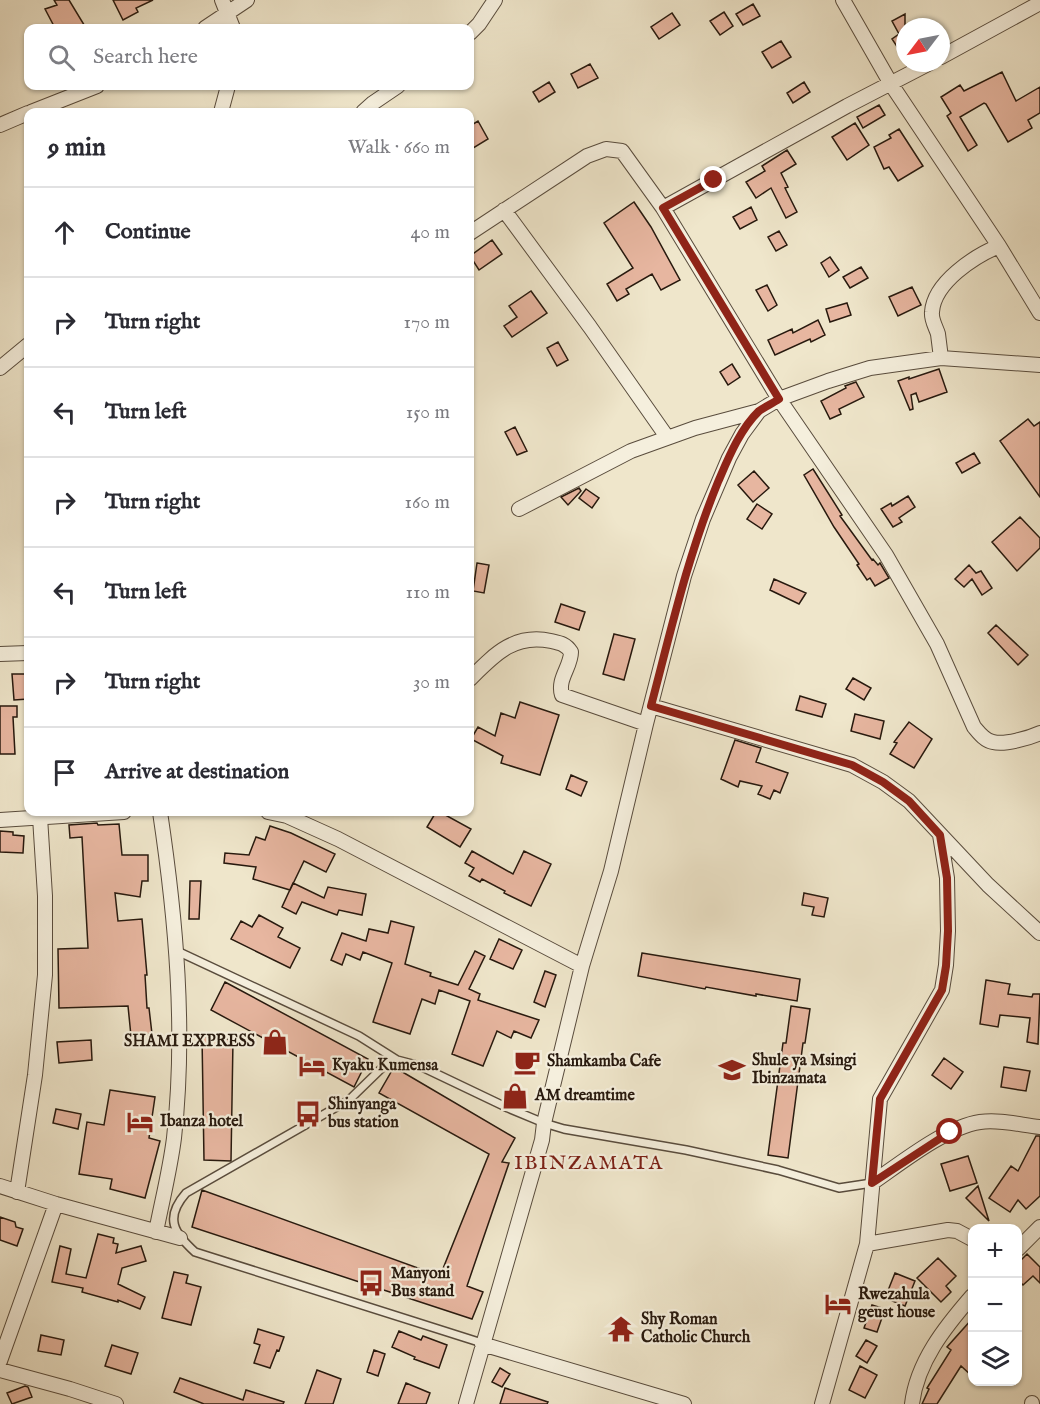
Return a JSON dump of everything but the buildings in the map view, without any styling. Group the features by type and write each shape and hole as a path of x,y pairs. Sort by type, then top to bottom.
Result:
{"street":[{"path":"222,0 231,24"},
{"path":"212,24 247,0"},
{"path":"474,29 495,0"},
{"path":"843,0 891,84 999,246 1040,313"},
{"path":"950,52 1040,3"},
{"path":"663,208 913,72"},
{"path":"42,108 87,90"},
{"path":"222,108 227,90"},
{"path":"367,108 392,90"},
{"path":"0,125 24,115"},
{"path":"474,230 587,156 606,149 622,151 663,208 779,399 904,584 938,644 974,727 982,737 993,742 1017,740 1040,733"},
{"path":"504,210 667,437"},
{"path":"941,358 938,335 932,320 935,300 971,259 999,246"},
{"path":"0,368 24,348"},
{"path":"519,509 593,469 667,437 759,411 779,399 870,368 941,358 1040,364"},
{"path":"466,1404 542,1140 544,1123 582,966 611,871 684,576 703,519 729,458 742,434 759,411"},
{"path":"474,675 498,653 524,639 542,639 564,644 571,652 571,658 560,685 562,694 646,723"},
{"path":"0,654 24,653"},
{"path":"651,706 852,765 883,782 909,801 988,885 1040,933"},
{"path":"0,820 55,816"},
{"path":"156,1232 174,1139 177,1085 177,951 160,816"},
{"path":"287,816 348,844 582,966"},
{"path":"17,1192 35,1075 45,975 45,896 40,817"},
{"path":"822,1404 867,1244 880,1099 942,990 948,931 947,878 940,835"},
{"path":"872,1183 963,1126 991,1121 1040,1127"},
{"path":"0,1186 180,1238"},
{"path":"0,1361 56,1204"},
{"path":"1022,1244 1040,1227"},
{"path":"867,1244 948,1230 957,1231 968,1237"},
{"path":"912,1404 914,1388 922,1366 968,1301"},
{"path":"482,1344 684,1404"},
{"path":"0,1370 116,1404"}],"lane":[{"path":"177,951 359,1036 397,1060 420,1066 544,1123 564,1129 747,1163 839,1188 872,1183"},
{"path":"397,1060 385,1065 349,1100 186,1193 177,1203 172,1222 180,1238 195,1252 482,1344"}],"place":[{"name":"SHAMI EXPRESS","path":"275,1042"},
{"name":"Shamkamba Cafe","path":"527,1062"},
{"name":"Kyaku Kumensa","path":"312,1066"},
{"name":"Shule ya Msingi Ibinzamata","path":"732,1070"},
{"name":"AM dreamtime","path":"515,1096"},
{"name":"Shinyanga bus station","path":"308,1114"},
{"name":"Ibanza hotel","path":"140,1122"},
{"name":"Manyoni Bus stand","path":"371,1283"},
{"name":"Rwezahula geust house","path":"838,1304"},
{"name":"Shy Roman Catholic Church","path":"621,1329"}],"district":[{"name":"IBINZAMATA","path":"589,1163"}],"route":[{"path":"714,180 663,208 779,399 759,411 742,434 729,458 703,519 684,576 651,706 852,765 883,782 909,801 940,835 947,878 948,931 942,990 880,1099 872,1183 950,1132"}]}
